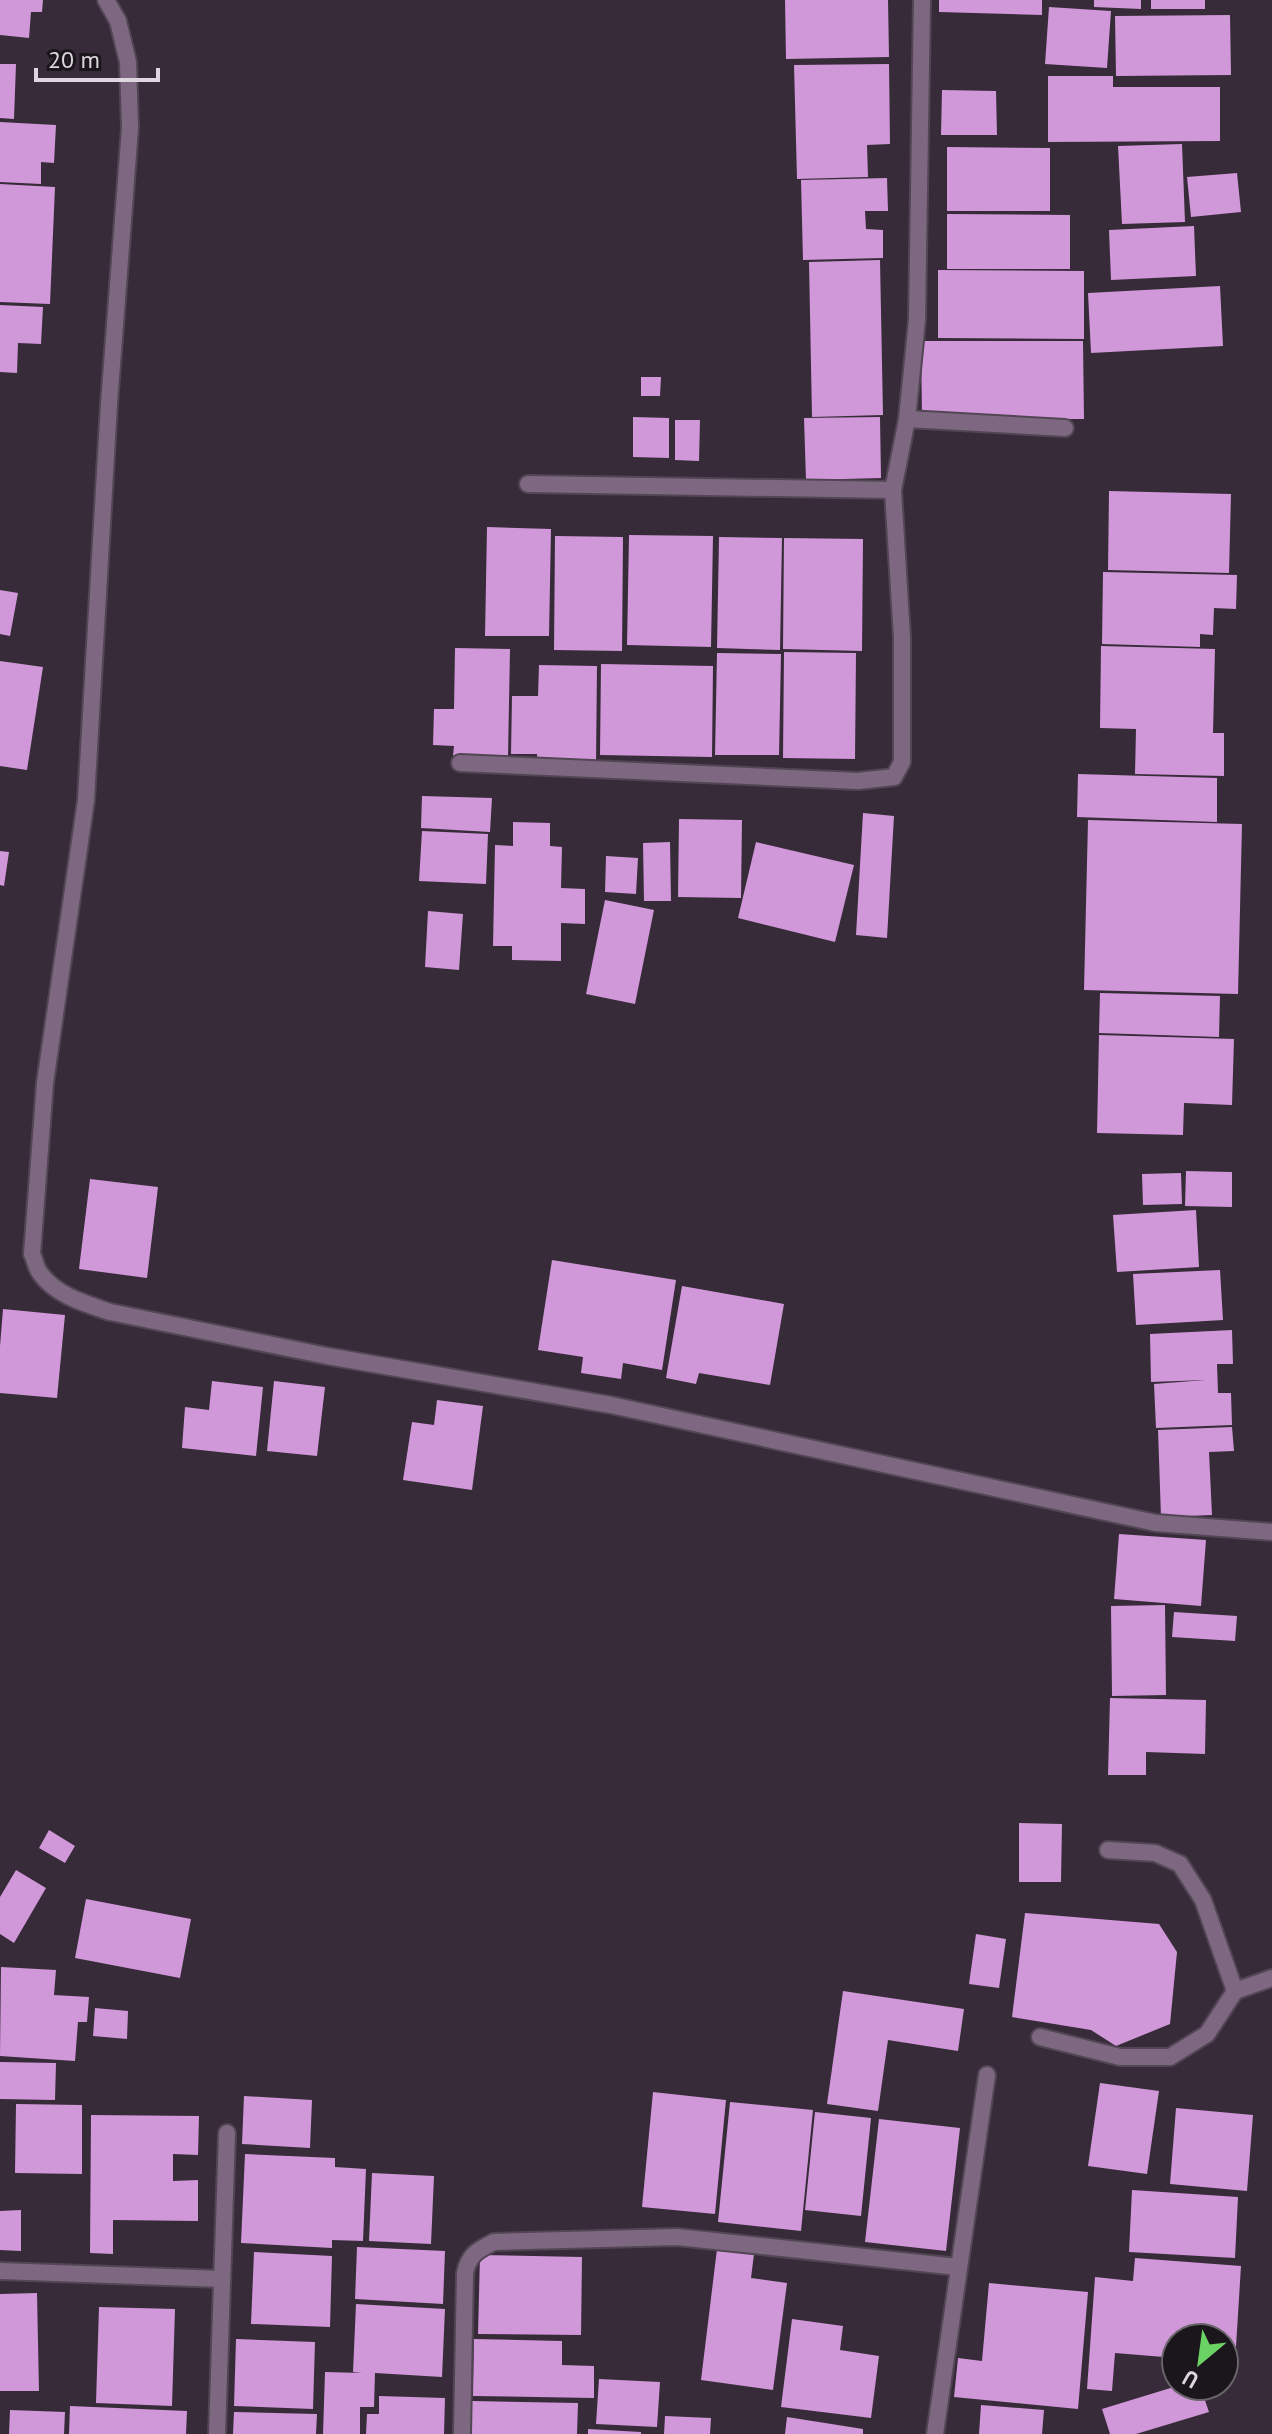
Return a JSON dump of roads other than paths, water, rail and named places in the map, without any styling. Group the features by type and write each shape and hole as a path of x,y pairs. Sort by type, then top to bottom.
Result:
{"street":[{"path":"106,0 118,21 128,62 130,128 109,404 86,800 45,1083 32,1254 40,1273 54,1287 77,1301 110,1312 327,1356 611,1405 1156,1523 1272,1532"},
{"path":"460,763 858,781 894,777 902,762 902,638 893,490 907,419 917,320 922,0"},
{"path":"907,419 1065,428"},
{"path":"528,484 893,490"},
{"path":"1108,1850 1155,1853 1180,1864 1203,1900 1235,1991"},
{"path":"1040,2037 1120,2057 1170,2057 1207,2034 1235,1991 1272,1978"},
{"path":"935,2434 987,2075"},
{"path":"217,2434 227,2133"},
{"path":"462,2434 465,2273 474,2251 494,2242 677,2237 958,2267"},
{"path":"0,2271 222,2279"}]}
